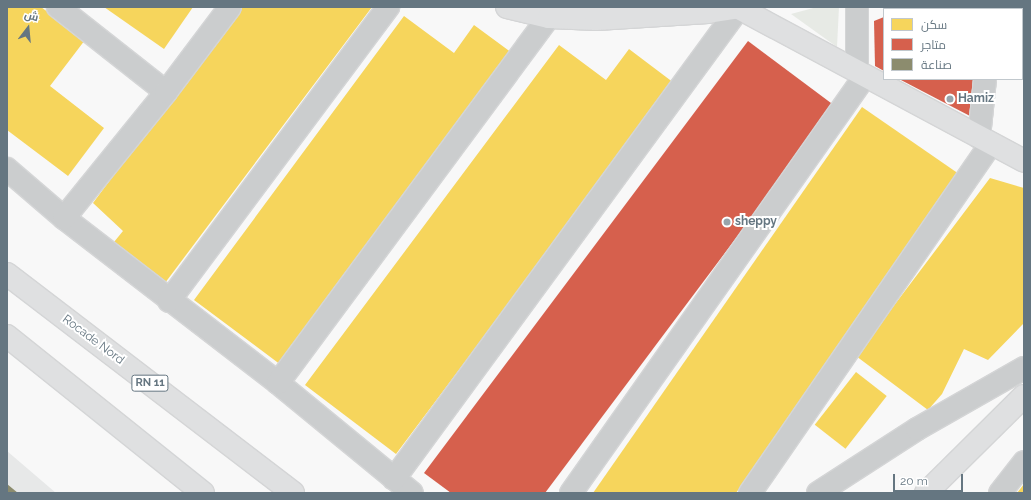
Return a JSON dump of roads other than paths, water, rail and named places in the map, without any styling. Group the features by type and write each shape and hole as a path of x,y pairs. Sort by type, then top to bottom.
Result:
{"main road":[{"path":"507,7 597,19 740,7 861,74 1024,161"},
{"name":"Rocade Nord","path":"7,274 293,493"},
{"path":"7,336 203,493"},
{"path":"926,493 1024,396"}],"street":[{"path":"58,7 166,92"},
{"path":"64,218 166,92 230,7"},
{"path":"169,301 388,7"},
{"path":"394,479 740,7"},
{"path":"571,493 861,74 857,7"},
{"path":"278,382 550,12"},
{"path":"750,493 985,140 985,80"},
{"path":"7,169 64,218 169,301 278,382 412,493"},
{"path":"818,493 917,429 1024,368"},
{"path":"1000,493 1024,462"}],"place":[{"name":"Hamiz","path":"950,99"},
{"name":"sheppy","path":"727,222"}]}
